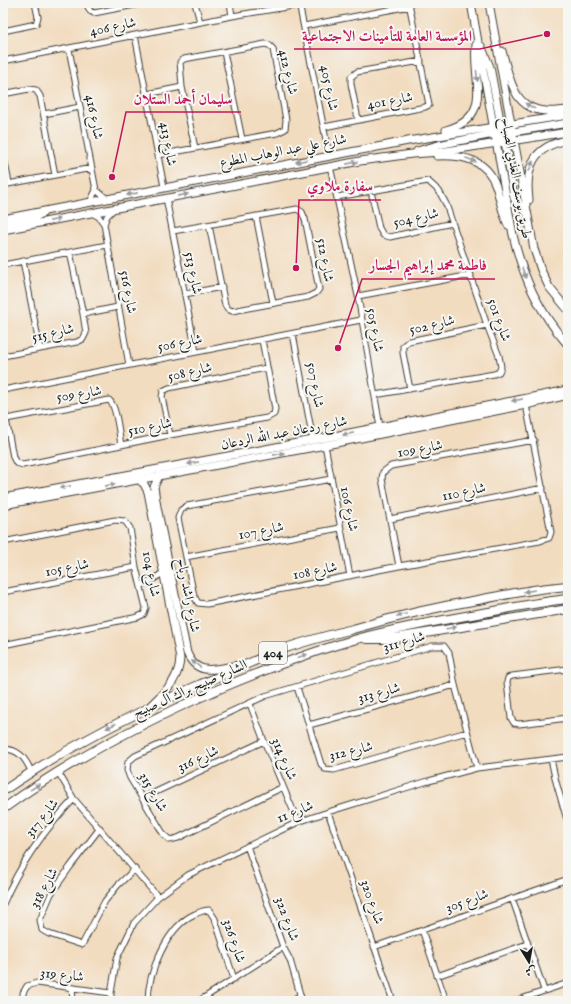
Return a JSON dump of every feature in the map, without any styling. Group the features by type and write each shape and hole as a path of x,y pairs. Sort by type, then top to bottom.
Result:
{"main road":[{"name":"الشارع صبيح براك آل صبيح","path":"3,791 31,771 97,733 150,706 263,657 304,642 404,615 440,607 533,590 568,586"},
{"path":"442,620 454,614 464,612 568,595"},
{"name":"الشارع صبيح براك آل صبيح","path":"3,809 58,772 126,732 198,698 274,666 357,639 412,626 568,599"},
{"path":"357,639 390,639 568,609"}],"street":[{"path":"3,31 36,24 38,18 35,3"},
{"path":"86,3 90,11 94,13 145,3"},
{"path":"195,3 200,22"},
{"path":"230,3 232,16"},
{"path":"408,140 454,128 468,119 473,112 478,97 475,62 478,39 471,3"},
{"name":"طريق يوسف العذبي الصباح","path":"489,3 511,124 502,133 514,140 530,232 541,270 550,287 568,309"},
{"name":"شارع 406","path":"3,61 299,4"},
{"name":"شارع 405","path":"299,4 329,155"},
{"path":"304,26 410,5"},
{"name":"شارع 401","path":"324,127 429,105 410,5"},
{"path":"490,13 511,84 521,100 534,109 540,111 548,112 568,110"},
{"name":"شارع 413","path":"135,35 164,188"},
{"path":"478,39 484,49 490,67 514,198 517,204 526,212"},
{"name":"شارع 412","path":"158,155 195,148 242,139 277,132 284,129 286,120 273,49 269,45 265,44 184,59 180,62 182,87 195,148"},
{"name":"شارع 416","path":"69,49 96,190"},
{"path":"224,52 242,139"},
{"path":"358,119 350,84 351,77 356,72 421,61"},
{"path":"147,94 182,87"},
{"path":"3,94 29,89 36,90 40,96 55,175"},
{"path":"44,114 80,107"},
{"path":"511,124 568,115"},
{"path":"412,154 438,144 568,123"},
{"path":"514,140 568,132"},
{"name":"شارع علي عبد الوهاب المطوع","path":"3,219 408,140 502,133"},
{"name":"شارع علي عبد الوهاب المطوع","path":"4,229 330,166 391,156 440,152 497,143 502,133"},
{"path":"530,232 528,183 531,165 534,158 547,147 568,140"},
{"name":"طريق يوسف العذبي الصباح","path":"497,143 513,235 525,276 535,297 556,331 568,345"},
{"path":"3,153 6,184 92,168"},
{"path":"391,156 460,156 480,164 492,177 496,186 501,208 513,235"},
{"name":"شارع 505","path":"330,166 358,296 380,427"},
{"name":"شارع 501","path":"337,197 428,181 439,191 446,204 499,356 501,366 500,372 494,374 375,395"},
{"path":"90,202 96,190 106,198"},
{"name":"شارع 504","path":"371,191 379,228 383,235 390,237 452,223"},
{"name":"شارع 513","path":"166,198 196,352"},
{"path":"104,224 107,216 115,208"},
{"name":"شارع 512","path":"173,231 297,208 302,212 305,219 319,289 316,293 308,297 232,311 228,309 225,305 209,225"},
{"path":"4,229 7,224 33,218 46,211"},
{"path":"91,213 99,217 104,224"},
{"path":"256,216 273,303"},
{"name":"شارع 516","path":"104,224 129,365"},
{"path":"3,264 107,245"},
{"name":"شارع 515","path":"3,356 77,342 84,339 86,333 83,314 70,252"},
{"path":"23,261 40,349"},
{"path":"358,296 471,275"},
{"path":"185,294 222,287"},
{"name":"شارع 515","path":"83,314 118,307"},
{"name":"شارع 506","path":"3,390 361,320"},
{"name":"شارع 502","path":"410,389 403,353 403,346 409,341 487,325"},
{"path":"556,331 568,349"},
{"name":"شارع 507","path":"293,334 313,440"},
{"name":"شارع 510","path":"3,402 13,457 16,463 23,465 267,418 274,414 275,409 266,368 262,340"},
{"name":"شارع 508","path":"170,436 162,397 163,391 168,388 266,368"},
{"name":"شارع ردعان عبد الله الردعان","path":"3,498 258,454 325,445 563,391 568,388"},
{"name":"شارع ردعان عبد الله الردعان","path":"258,454 313,440 380,427 526,405 568,395"},
{"name":"شارع 509","path":"6,419 109,400 114,408 121,445"},
{"name":"شارع 108","path":"331,478 183,508 178,518 194,596 198,602 207,604 399,566 540,541 549,538 551,532 526,405"},
{"name":"شارع 109","path":"399,566 382,479 383,472 391,466 534,440"},
{"name":"شارع 106","path":"325,445 350,576"},
{"name":"شارع ردعان عبد الله الردعان","path":"3,506 159,476 218,461"},
{"name":"شارع راشد رباح","path":"150,706 172,683 176,677 180,665 180,654 164,572 151,492 159,476"},
{"name":"شارع راشد رباح","path":"139,480 151,492 156,507 188,657 194,664 206,670 247,665"},
{"name":"شارع 110","path":"390,519 543,488"},
{"name":"شارع 104","path":"3,542 115,520 125,521 130,528 136,567 146,608 144,614 138,617 3,645"},
{"name":"شارع 107","path":"186,557 340,528"},
{"name":"شارع 105","path":"3,592 136,567"},
{"path":"140,585 148,583 164,572"},
{"name":"شارع 311","path":"250,704 265,696 432,646 444,646 449,653 477,768"},
{"path":"568,669 512,676 508,678 507,682 511,718 514,723 519,724 568,718"},
{"name":"شارع 313","path":"309,725 456,685"},
{"name":"شارع 312","path":"297,687 321,764 325,770 334,770 467,732"},
{"name":"شارع 314","path":"250,704 298,822"},
{"name":"شارع 315","path":"250,704 135,756 128,762 127,770 130,778 164,835 170,840 178,838 283,787"},
{"name":"شارع 316","path":"143,798 264,741"},
{"path":"3,749 18,752 26,760 31,771"},
{"name":"شارع 11","path":"111,1001 110,993 117,958 134,923 158,897 188,875 298,822 328,812 477,768 568,757"},
{"path":"551,759 568,823"},
{"path":"58,772 74,798"},
{"name":"شارع 317","path":"3,904 29,854 53,821 74,798 158,897"},
{"name":"شارع 320","path":"328,812 393,1001"},
{"name":"شارع 318","path":"100,828 51,894 40,920 42,930 49,934 82,945 105,901 134,869"},
{"name":"شارع 322","path":"247,846 283,947 290,960 300,998"},
{"name":"شارع 305","path":"374,947 568,879"},
{"path":"512,898 544,990"},
{"name":"شارع 326","path":"148,1001 148,990 164,946 176,928 190,916 205,910 209,910 215,919 234,978"},
{"path":"422,930 446,1001"},
{"path":"437,976 528,944"},
{"path":"199,1001 283,947"},
{"path":"515,1001 568,982"},
{"name":"شارع 319","path":"23,1001 23,993 27,986 37,983 110,993"},
{"path":"72,988 73,1001"},
{"path":"291,1001 300,998"}],"place":[{"name":"المؤسسة العامة للتأمينات الاجتماعية","path":"547,34"},
{"name":"سليمان أحمد الستلان","path":"112,177"},
{"name":"سفارة ملاوي","path":"296,268"},
{"name":"فاطمة محمد إبراهيم الجسار","path":"338,348"}]}
